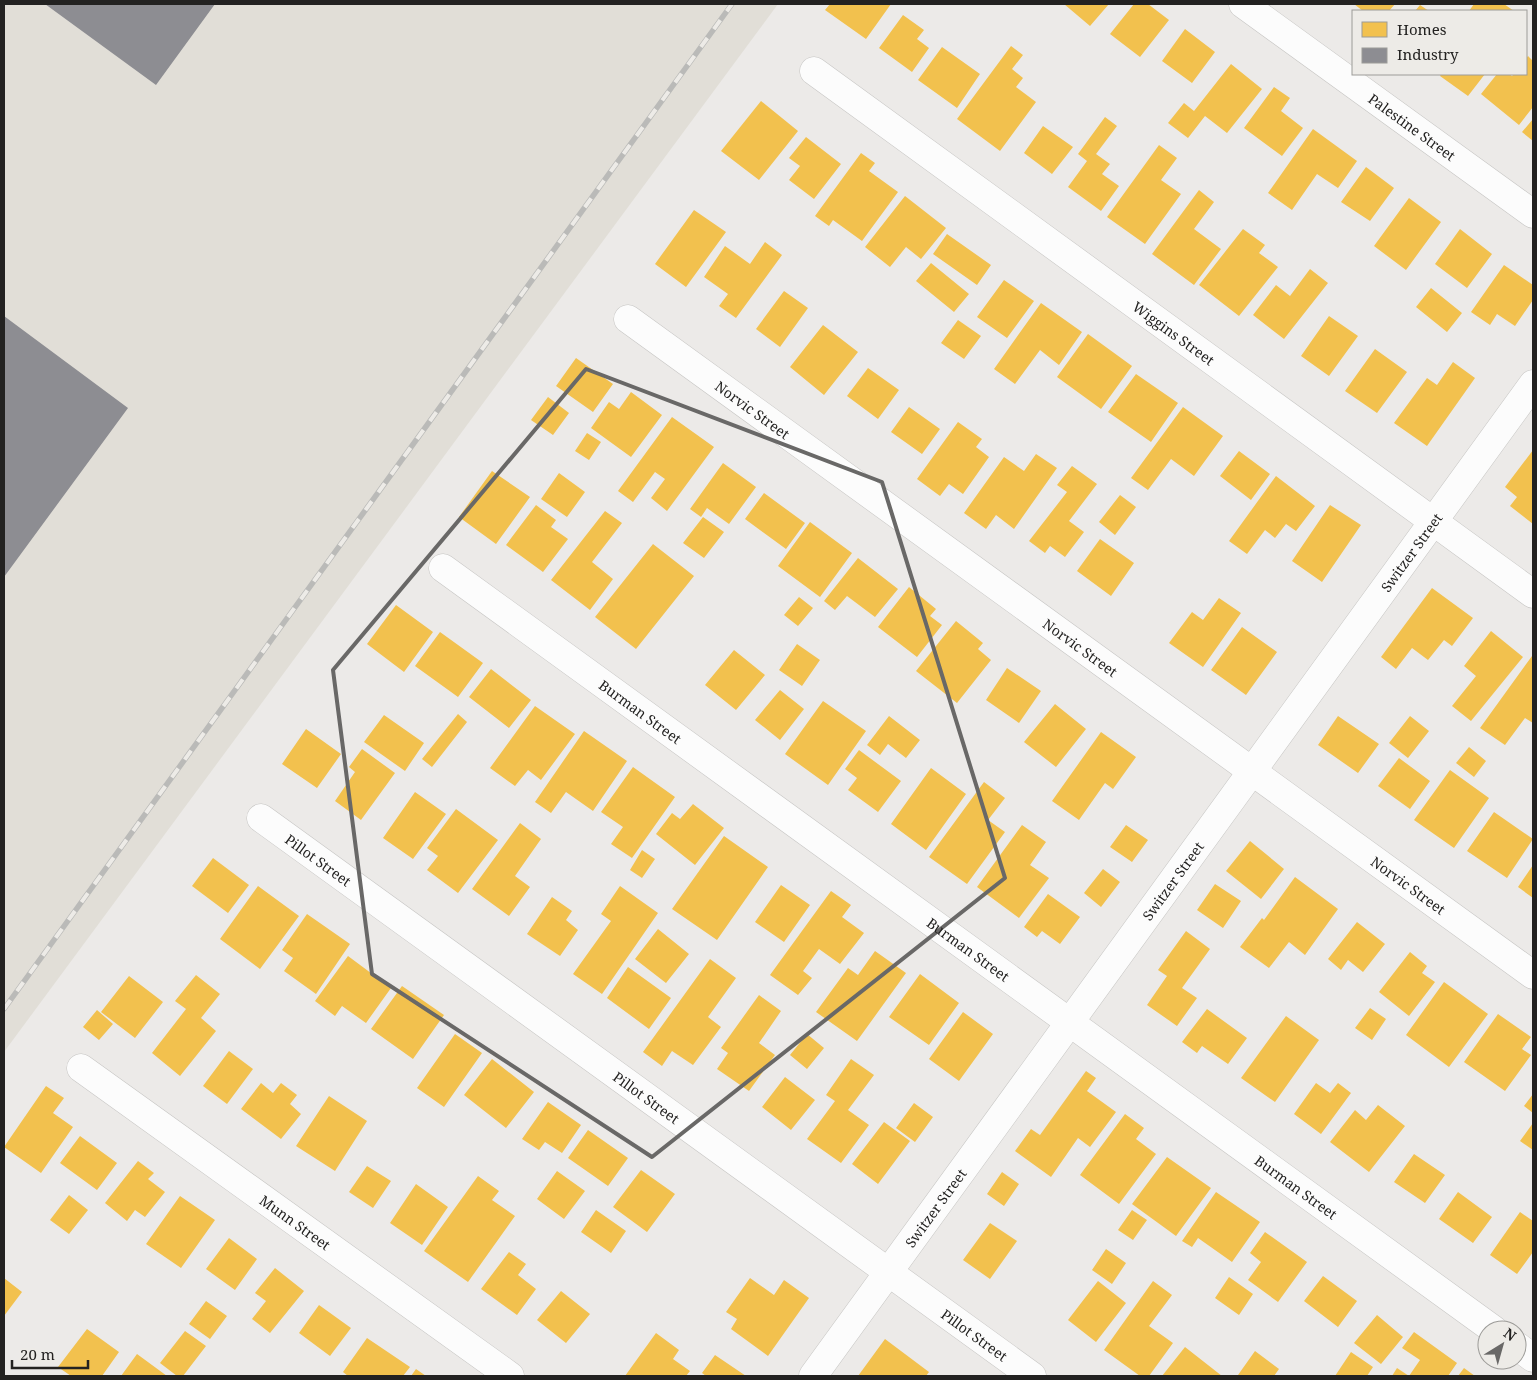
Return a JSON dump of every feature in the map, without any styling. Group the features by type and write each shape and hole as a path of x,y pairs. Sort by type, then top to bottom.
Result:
{"street":[{"name":"Palestine Street","path":"1243,4 1533,214"},
{"name":"Wiggins Street","path":"814,71 1533,594"},
{"name":"Norvic Street","path":"628,318 1533,975"},
{"name":"Switzer Street","path":"813,1376 1533,384"},
{"name":"Burman Street","path":"443,568 1480,1320"},
{"name":"Pillot Street","path":"261,818 1032,1376"},
{"name":"Munn Street","path":"82,1068 510,1376"}],"highlighted area":[{"path":"586,369 882,482 1005,878 652,1157 372,974 333,670"}],"shaded area":[{"path":"4,4 778,4 4,1052"}],"building: Homes":[{"path":"830,4 891,4 866,39 825,10"},
{"path":"1064,4 1109,4 1090,26"},
{"path":"1134,4 1148,4 1169,20 1140,57 1110,34"},
{"path":"1354,4 1395,4 1390,10 1362,10"},
{"path":"1474,4 1504,4 1513,10 1470,10"},
{"path":"1420,5 1428,10 1416,10"},
{"path":"903,15 924,30 917,39 929,48 912,72 879,48"},
{"path":"1185,29 1215,52 1192,83 1162,61"},
{"path":"1011,46 1023,55 1012,69 1023,78 1016,87 1036,102 1000,151 957,119"},
{"path":"942,47 980,74 957,108 918,80"},
{"path":"1528,56 1533,61 1533,107 1519,125 1481,94 1496,75 1527,75"},
{"path":"1231,64 1262,89 1227,133 1205,116 1188,138 1168,123 1184,103 1194,111"},
{"path":"1440,75 1484,75 1468,96"},
{"path":"1274,87 1290,98 1281,111 1303,128 1282,156 1244,128"},
{"path":"761,101 798,131 759,180 721,151"},
{"path":"1105,117 1117,126 1096,154 1110,164 1102,174 1119,186 1101,211 1068,187 1087,161 1078,154"},
{"path":"1533,119 1533,141 1522,132"},
{"path":"1043,126 1073,147 1052,174 1024,153"},
{"path":"1313,129 1357,161 1338,188 1317,174 1292,210 1268,193"},
{"path":"806,137 841,164 814,199 789,180 800,166 789,158"},
{"path":"1159,145 1177,158 1161,180 1181,194 1145,244 1107,217"},
{"path":"861,153 875,163 869,171 898,192 862,241 833,220 829,226 815,216"},
{"path":"1366,167 1394,188 1370,221 1341,202"},
{"path":"1199,190 1214,202 1194,229 1221,249 1194,285 1152,254"},
{"path":"905,196 946,228 921,259 906,247 890,267 865,247"},
{"path":"1409,198 1441,222 1406,270 1374,246"},
{"path":"694,210 726,232 686,287 655,264"},
{"path":"1243,229 1265,245 1259,253 1278,267 1239,316 1199,285"},
{"path":"1460,229 1492,254 1467,288 1435,264"},
{"path":"947,234 991,265 977,285 933,254"},
{"path":"765,242 782,255 736,318 719,306 728,294 704,277 725,246 750,264"},
{"path":"931,263 969,294 954,312 916,281"},
{"path":"1504,265 1533,285 1533,300 1515,326 1497,314 1490,325 1471,312"},
{"path":"1310,269 1328,283 1284,339 1253,315 1276,285 1290,296"},
{"path":"1004,280 1034,301 1007,338 977,317"},
{"path":"1431,288 1462,313 1447,332 1416,307"},
{"path":"784,291 808,308 780,347 756,329"},
{"path":"1041,303 1082,332 1059,365 1040,350 1015,384 994,369"},
{"path":"1329,316 1358,336 1329,376 1301,356"},
{"path":"958,320 981,336 964,359 941,343"},
{"path":"823,325 858,352 824,395 790,367"},
{"path":"1088,334 1132,366 1101,409 1057,377"},
{"path":"1375,349 1407,372 1377,413 1345,391"},
{"path":"576,358 613,384 593,412 556,386"},
{"path":"1453,362 1475,378 1427,446 1394,423 1427,378 1437,385"},
{"path":"868,368 899,390 878,419 847,396"},
{"path":"1136,374 1178,403 1151,442 1108,412"},
{"path":"631,392 662,415 631,457 591,428 609,402 619,409"},
{"path":"548,397 569,413 553,435 531,420"},
{"path":"909,407 940,429 922,454 891,432"},
{"path":"1183,407 1223,436 1194,476 1171,459 1148,490 1131,478"},
{"path":"672,417 714,447 667,511 651,498 665,479 655,472 633,502 618,491"},
{"path":"958,422 982,439 976,447 989,457 963,494 949,484 940,496 917,479"},
{"path":"587,433 601,442 589,460 575,451"},
{"path":"1533,450 1533,524 1510,506 1517,497 1505,487"},
{"path":"1239,451 1270,474 1251,500 1220,476"},
{"path":"1036,454 1057,468 1014,529 996,515 986,529 964,513 1004,457 1024,471"},
{"path":"723,463 756,487 729,524 707,508 701,517 690,509"},
{"path":"1072,466 1097,484 1069,521 1084,532 1065,557 1050,546 1045,553 1029,541 1067,492 1057,485"},
{"path":"492,471 530,497 496,544 459,517"},
{"path":"559,473 585,492 567,517 541,499"},
{"path":"1276,476 1315,506 1296,531 1286,524 1275,538 1265,530 1247,554 1229,541"},
{"path":"764,493 805,523 786,549 745,519"},
{"path":"1120,495 1136,507 1115,535 1099,522"},
{"path":"536,505 556,520 551,527 568,539 543,572 506,545"},
{"path":"1330,505 1361,525 1322,582 1292,561"},
{"path":"605,511 622,523 592,562 613,579 590,610 551,580"},
{"path":"703,517 724,532 704,558 683,543"},
{"path":"810,522 852,553 820,597 778,566"},
{"path":"1100,539 1134,563 1111,596 1077,571"},
{"path":"653,544 694,576 636,649 595,617"},
{"path":"858,558 898,589 875,617 847,596 835,610 824,601"},
{"path":"909,587 936,609 930,616 942,625 917,657 878,627"},
{"path":"1432,588 1473,618 1452,646 1444,640 1428,660 1412,648 1396,669 1381,657"},
{"path":"799,597 813,608 798,626 784,615"},
{"path":"1219,598 1241,613 1203,667 1169,643 1192,612 1203,620"},
{"path":"396,605 433,632 404,672 367,644"},
{"path":"956,621 983,643 978,649 991,660 957,703 916,671"},
{"path":"1242,627 1277,652 1246,695 1211,670"},
{"path":"1491,631 1523,657 1471,721 1452,706 1476,676 1464,666"},
{"path":"440,632 483,663 458,697 415,666"},
{"path":"797,644 820,660 802,686 779,670"},
{"path":"734,650 765,675 736,710 705,685"},
{"path":"1532,656 1533,723 1525,718 1505,745 1480,728"},
{"path":"1007,668 1041,691 1019,723 986,700"},
{"path":"491,669 531,700 509,728 469,697"},
{"path":"780,690 804,709 780,740 755,720"},
{"path":"823,701 866,731 828,785 785,754"},
{"path":"1055,704 1086,729 1056,767 1024,742"},
{"path":"535,706 575,734 541,780 528,770 515,786 490,768"},
{"path":"458,714 467,722 432,767 422,759"},
{"path":"384,715 424,743 405,771 364,742"},
{"path":"889,716 920,740 906,758 888,744 880,755 867,745"},
{"path":"1338,716 1379,744 1358,773 1318,745"},
{"path":"1410,716 1429,731 1408,758 1389,743"},
{"path":"306,729 341,754 317,788 282,764"},
{"path":"584,731 627,761 593,811 566,792 551,813 535,802"},
{"path":"1101,732 1136,757 1113,789 1105,783 1079,820 1052,801"},
{"path":"1469,747 1486,761 1474,777 1456,763"},
{"path":"362,749 395,773 361,820 335,801 355,772 349,767"},
{"path":"859,750 901,781 878,812 848,790 857,778 845,769"},
{"path":"1399,758 1430,781 1410,809 1378,786"},
{"path":"633,767 675,797 632,858 611,844 623,827 601,812"},
{"path":"931,768 966,794 926,850 891,824"},
{"path":"1450,770 1489,798 1454,848 1414,820"},
{"path":"984,782 1005,798 988,820 1005,832 967,884 929,857"},
{"path":"415,792 446,814 413,859 383,838"},
{"path":"693,804 724,828 695,865 656,834 672,813 680,819"},
{"path":"456,809 498,840 458,893 427,870 438,856 427,848"},
{"path":"1494,812 1533,839 1507,878 1467,851"},
{"path":"520,823 541,839 515,876 530,887 509,916 472,889"},
{"path":"1022,825 1046,842 1030,865 1049,878 1019,918 977,887"},
{"path":"1126,825 1148,840 1132,862 1110,847"},
{"path":"724,836 768,867 717,940 672,909"},
{"path":"1250,841 1284,869 1261,899 1226,871"},
{"path":"642,850 655,859 642,878 630,870"},
{"path":"213,858 249,885 228,913 192,886"},
{"path":"1533,865 1533,898 1518,887"},
{"path":"1103,869 1120,882 1101,907 1084,893"},
{"path":"1295,877 1338,909 1305,955 1289,942 1269,968 1240,947 1262,918 1264,920"},
{"path":"1215,884 1241,901 1223,928 1197,910"},
{"path":"781,885 810,905 784,942 755,922"},
{"path":"258,886 299,916 260,969 220,939"},
{"path":"620,886 658,913 602,994 573,974 611,921 601,914"},
{"path":"831,891 851,905 842,917 864,933 840,964 819,949 803,971 812,978 798,995 770,975"},
{"path":"1048,894 1080,917 1060,944 1042,931 1037,937 1024,927"},
{"path":"552,897 572,911 566,920 578,930 560,956 527,934"},
{"path":"307,914 350,944 316,994 284,971 293,958 282,950"},
{"path":"1357,922 1385,944 1363,972 1348,960 1341,970 1328,959"},
{"path":"658,929 689,954 666,983 635,959"},
{"path":"1186,931 1210,949 1182,988 1197,998 1177,1026 1147,1005 1167,976 1158,970"},
{"path":"875,951 906,973 857,1041 816,1012 848,968 858,975"},
{"path":"1410,952 1427,966 1422,973 1435,982 1409,1016 1379,992"},
{"path":"348,956 391,988 366,1023 342,1006 335,1016 315,1001"},
{"path":"710,959 736,978 708,1017 721,1027 693,1065 672,1051 662,1066 643,1052"},
{"path":"628,967 671,998 649,1029 607,998"},
{"path":"920,974 959,1003 929,1045 889,1017"},
{"path":"196,975 220,994 201,1018 216,1031 180,1076 152,1053 186,1009 175,1001"},
{"path":"129,976 163,1002 135,1038 101,1012"},
{"path":"1444,982 1488,1014 1449,1067 1406,1035"},
{"path":"402,986 444,1015 413,1059 371,1029"},
{"path":"759,995 781,1011 759,1043 775,1055 749,1091 717,1069 728,1053 721,1048"},
{"path":"1370,1008 1386,1019 1372,1040 1355,1028"},
{"path":"1207,1009 1247,1038 1228,1064 1202,1046 1197,1053 1182,1042"},
{"path":"97,1010 113,1024 99,1040 83,1027"},
{"path":"963,1012 993,1034 959,1081 929,1059"},
{"path":"1498,1014 1531,1037 1522,1049 1531,1055 1505,1091 1464,1062"},
{"path":"1286,1016 1319,1040 1275,1102 1241,1078"},
{"path":"455,1034 482,1053 444,1107 417,1088"},
{"path":"807,1034 824,1048 807,1069 790,1055"},
{"path":"229,1051 253,1069 227,1104 203,1086"},
{"path":"492,1059 534,1092 506,1128 464,1095"},
{"path":"851,1059 874,1075 848,1110 869,1125 841,1163 807,1139 835,1101 826,1095"},
{"path":"1086,1071 1096,1078 1087,1091 1116,1112 1090,1147 1078,1138 1051,1177 1015,1151 1031,1129 1040,1135"},
{"path":"785,1077 815,1100 791,1130 762,1107"},
{"path":"261,1083 273,1093 281,1083 297,1095 290,1104 301,1114 281,1139 241,1109"},
{"path":"1316,1083 1330,1093 1338,1083 1351,1093 1321,1134 1294,1114"},
{"path":"46,1086 64,1098 53,1113 73,1127 41,1173 4,1147"},
{"path":"1533,1094 1533,1113 1524,1106"},
{"path":"329,1096 367,1121 335,1171 296,1146"},
{"path":"548,1102 581,1125 562,1153 545,1142 539,1150 522,1139"},
{"path":"914,1103 933,1117 915,1142 896,1128"},
{"path":"1378,1105 1405,1126 1369,1172 1330,1142 1355,1110 1366,1120"},
{"path":"1125,1114 1144,1128 1136,1139 1156,1154 1119,1204 1080,1175"},
{"path":"884,1122 910,1141 878,1184 852,1164"},
{"path":"1533,1123 1533,1150 1520,1141"},
{"path":"588,1130 628,1158 608,1186 568,1158"},
{"path":"80,1136 117,1163 97,1190 60,1163"},
{"path":"1414,1154 1445,1175 1425,1203 1394,1182"},
{"path":"1167,1157 1211,1188 1176,1236 1132,1204"},
{"path":"138,1161 154,1173 148,1179 165,1192 145,1217 135,1210 127,1221 105,1203"},
{"path":"367,1166 391,1181 373,1208 349,1192"},
{"path":"641,1170 675,1194 647,1232 613,1207"},
{"path":"557,1171 585,1191 564,1219 537,1199"},
{"path":"1002,1172 1019,1184 1004,1206 987,1194"},
{"path":"478,1176 499,1191 492,1200 515,1216 468,1282 424,1251"},
{"path":"416,1184 448,1207 422,1245 390,1223"},
{"path":"1216,1192 1260,1222 1232,1262 1198,1238 1192,1247 1182,1241"},
{"path":"1458,1192 1492,1217 1473,1243 1439,1219"},
{"path":"69,1195 88,1210 69,1234 50,1220"},
{"path":"180,1196 215,1220 181,1268 146,1244"},
{"path":"596,1210 626,1231 611,1253 581,1232"},
{"path":"1132,1210 1147,1220 1133,1240 1118,1230"},
{"path":"1520,1212 1533,1221 1533,1252 1517,1274 1490,1255"},
{"path":"990,1223 1017,1241 990,1279 963,1260"},
{"path":"1265,1232 1307,1262 1278,1302 1248,1280 1261,1262 1250,1253"},
{"path":"229,1238 257,1259 235,1290 206,1269"},
{"path":"1106,1249 1126,1263 1112,1284 1092,1270"},
{"path":"509,1252 526,1264 518,1275 536,1289 517,1315 481,1289"},
{"path":"275,1268 304,1291 270,1333 252,1319 266,1301 255,1293"},
{"path":"1323,1276 1357,1301 1338,1327 1304,1301"},
{"path":"1229,1277 1253,1294 1239,1315 1215,1298"},
{"path":"4,1278 22,1292 4,1316"},
{"path":"750,1278 774,1295 784,1280 809,1298 768,1356 731,1329 737,1319 726,1312"},
{"path":"1098,1281 1126,1303 1096,1342 1068,1320"},
{"path":"1153,1281 1172,1295 1149,1326 1173,1343 1149,1376 1140,1376 1104,1350"},
{"path":"561,1291 590,1314 566,1343 537,1320"},
{"path":"206,1301 227,1316 210,1339 189,1324"},
{"path":"319,1305 351,1328 330,1356 299,1333"},
{"path":"1377,1315 1403,1337 1381,1364 1354,1343"},
{"path":"87,1329 119,1352 102,1376 71,1376 58,1367"},
{"path":"185,1331 206,1346 183,1376 177,1376 160,1363"},
{"path":"1414,1332 1457,1363 1448,1376 1409,1376 1420,1360 1402,1348"},
{"path":"656,1333 679,1350 673,1359 690,1371 686,1376 625,1376"},
{"path":"367,1338 410,1367 403,1376 348,1376 343,1372"},
{"path":"885,1339 929,1372 926,1376 858,1376"},
{"path":"1185,1347 1222,1376 1162,1376"},
{"path":"1255,1351 1279,1369 1274,1376 1238,1375"},
{"path":"1351,1352 1373,1367 1367,1376 1335,1376"},
{"path":"137,1354 167,1376 121,1376"},
{"path":"715,1355 746,1376 706,1376 702,1373"},
{"path":"1397,1368 1409,1376 1392,1376"},
{"path":"1464,1368 1475,1376 1458,1376"},
{"path":"416,1369 426,1376 411,1376"}],"building: Industry":[{"path":"45,4 215,4 156,85"},
{"path":"4,316 128,408 4,577"}],"railway":[{"path":"4,1009 732,4"}]}
